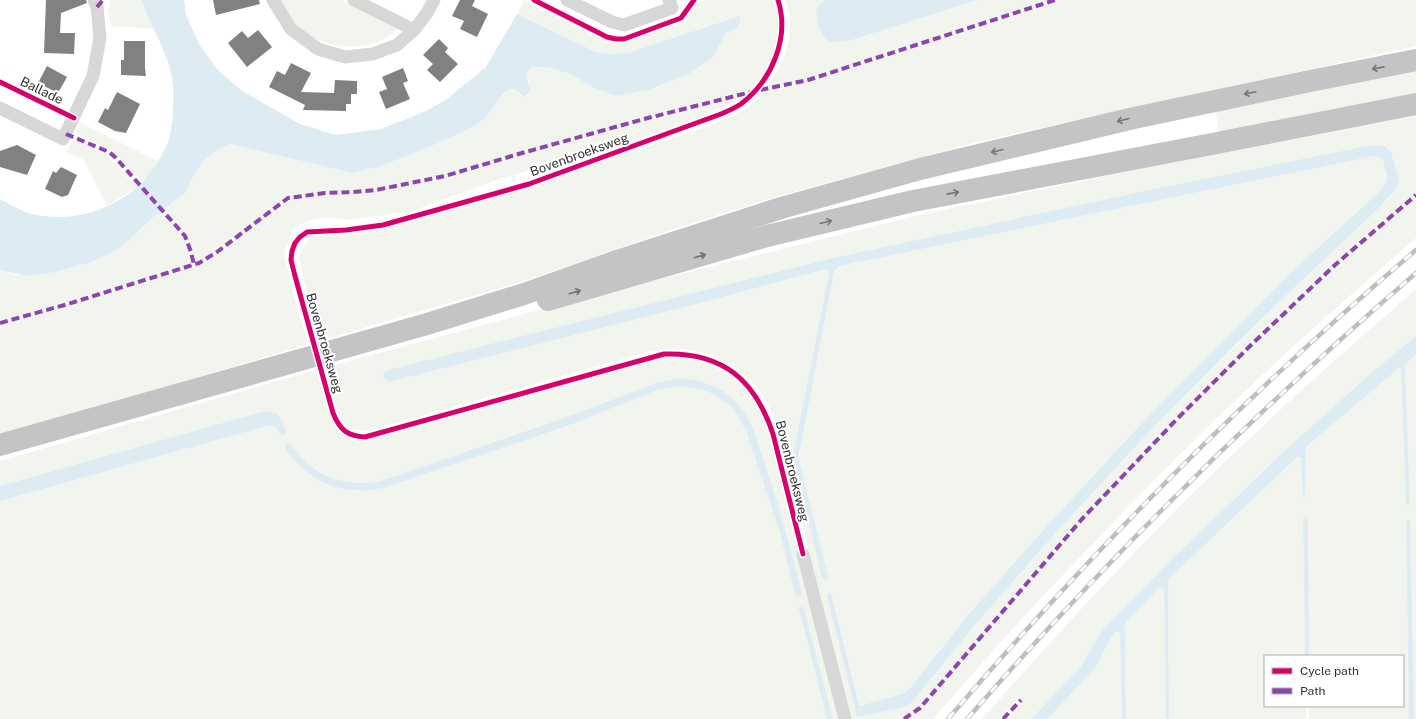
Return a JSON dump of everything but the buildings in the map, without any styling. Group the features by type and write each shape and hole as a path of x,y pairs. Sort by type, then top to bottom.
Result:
{"highway":[{"path":"0,445 427,324 524,294 614,262 781,208 913,171 1134,118 1416,60"},
{"path":"0,454 767,236 912,201 1416,104"}],"street":[{"name":"Ballade","path":"0,108 63,139 93,76 100,38 97,7 94,0"},
{"path":"273,0 291,29 318,49 345,57 373,54 397,45 414,30 428,13 434,0"},
{"path":"354,0 414,30"},
{"path":"567,0 612,22 624,25 671,4"},
{"path":"803,554 844,719"}],"shaded area":[{"path":"110,0 142,0 154,29 112,26 108,13"},
{"path":"142,0 184,0 186,15 199,44 217,69 242,91 300,124 336,135 381,129 426,111 447,99 486,67 517,14 596,52 606,54 628,53 740,16 740,23 736,29 726,33 713,57 689,74 648,90 617,96 596,89 570,74 547,67 531,67 526,76 530,87 530,92 524,97 514,89 508,90 484,119 471,128 384,165 353,173 231,144 217,150 203,161 185,193 151,219 119,249 91,262 55,272 28,276 0,270 0,199 36,215 57,217 97,211 132,191 146,178 158,161 168,142 171,130 173,106 172,77 168,61 148,18"},
{"path":"279,0 341,0 399,28 388,37 376,43 363,46 349,47 322,42 299,28 290,18"},
{"path":"524,0 602,39 616,42 684,22 698,3 707,0 772,0 779,15 778,37 772,57 753,87 740,99 704,116 622,144 499,179 412,211 350,220 328,217 307,221 293,229 284,253 294,297 309,344 0,436 0,270 28,276 119,249 151,219 185,193 203,161 217,150 232,144 353,173 384,165 471,128 508,90 514,89 524,97 528,95 530,84 526,75 531,67 547,67 570,74 596,89 616,96 648,90 689,74 713,57 726,33 736,29 628,53 606,54 596,52 517,14"},
{"path":"785,0 824,0 816,9 820,33 852,40 977,0 1416,0 1416,46 973,143 775,197 668,231 534,278 322,340 307,293 299,256 308,240 316,234 339,236 387,229 709,126 746,109 762,94 783,61 789,38 790,16"},
{"path":"824,0 977,0 852,40 830,42 820,31 817,19 816,9"},
{"path":"1416,68 1416,98 1220,138 1215,107"},
{"path":"1416,116 1416,238 1283,355 1180,454 1045,594 933,719 849,719 776,424 766,400 759,390 742,373 723,360 701,352 690,350 675,349 651,351 371,430 362,431 354,430 344,423 338,412 333,397 335,396 327,367 580,299 928,213 1135,170","holes":["1372,145 1379,145 1391,152 1399,178 1378,209 1296,286 1148,433 1051,538 975,625 913,701 902,708 857,717 827,597 829,593 831,593 859,705 860,706 904,693 910,688 969,614 1045,528 1141,424 1289,274 1379,192 1386,182 1387,176 1383,160 1380,157 1374,156 839,266 834,272 800,445 800,464 793,454 829,273 826,269 697,304 389,382 386,380 385,372 391,369 833,258 1149,190"]},
{"path":"81,123 158,161 149,175 142,181 110,149 80,136 76,132"},
{"path":"73,140 105,153 136,187 107,206 84,160 67,152"},
{"path":"1372,145 1384,146 1391,152 1399,178 1397,186 1392,193 1378,209 1238,342 1148,433 1051,538 975,625 913,701 902,708 857,717 827,597 829,593 831,593 859,705 860,706 904,693 910,688 969,614 1045,528 1141,424 1289,274 1379,192 1386,182 1387,176 1383,160 1380,157 1374,156 839,266 834,272 799,454 800,464 828,577 828,579 825,580 822,578 793,454 829,273 826,269 697,304 389,382 383,377 385,372 391,369 833,258 1149,190"},
{"path":"1416,289 1416,336 1377,368 1101,632 1082,665 1031,719 1008,719 1022,703 1018,698 999,719 982,719 1085,605 1191,495 1283,407"},
{"path":"1416,336 1416,354 1405,365 1410,503 1408,506 1406,504 1401,370 1399,368 1306,447 1305,499 1303,498 1301,458 1297,457 1168,580 1169,719 1166,719 1164,591 1162,588 1159,588 1125,623 1126,719 1122,719 1120,634 1119,632 1116,632 1110,639 1094,670 1047,719 1031,719 1082,665 1101,632 1172,559 1291,445 1377,368"},
{"path":"1416,354 1416,719 1414,719 1409,520 1406,521 1409,719 1309,719 1309,707 1404,707 1404,655 1309,655 1307,517 1303,519 1305,655 1264,655 1264,707 1306,707 1306,719 1169,719 1168,580 1297,457 1301,458 1303,498 1305,499 1306,447 1399,368 1401,370 1406,504 1408,506 1410,503 1405,365"},
{"path":"672,357 702,362 728,375 755,400 767,426 841,719 833,719 804,608 800,606 799,610 827,719 0,719 0,501 270,425 276,427 285,435 265,411 0,486 0,461 316,370 332,421 347,438 358,441 391,434 588,374","holes":["705,382 734,400 753,428 801,596 797,597 795,595 780,533 746,431 736,413 729,405 713,394 703,390 681,386 658,390 567,426 383,488 357,491 310,475 292,458 288,443 293,446 303,459 313,468 330,477 360,483 380,481 564,418 656,383"]},
{"path":"681,378 705,383 724,392 733,399 747,417 753,428 778,505 802,592 801,596 797,597 795,595 780,533 746,431 736,413 729,405 713,394 703,390 681,386 658,390 567,426 383,488 371,490 336,487 315,478 305,471 290,456 285,447 285,444 290,443 302,458 312,467 330,477 360,483 380,481 564,418 656,383"},
{"path":"265,411 277,413 284,426 285,435 281,435 276,427 270,425 0,501 0,486"},
{"path":"1305,516 1308,519 1309,655 1305,655 1303,519"},
{"path":"1409,520 1414,719 1409,719 1406,521"},
{"path":"1159,588 1162,588 1164,591 1166,719 1126,719 1125,623"},
{"path":"800,606 804,608 833,719 827,719 799,610"},
{"path":"1116,632 1119,632 1120,634 1122,719 1047,719 1078,687"}],"railway":[{"path":"948,719 1058,595 1173,475 1292,360 1416,250"},
{"path":"967,719 1073,602 1184,488 1240,433 1356,325 1416,273"}],"marked path":[{"path":"97,7 103,0"},
{"path":"0,323 68,304 199,263 217,252 288,198 325,193 376,190 445,176 644,119 755,91 808,80 1055,0"},
{"path":"66,134 109,152 115,157 185,236 194,265"},
{"path":"904,719 920,708 1082,519 1177,419 1249,347 1335,265 1416,195"},
{"path":"1003,719 1021,700"}],"cycle path":[{"path":"534,0 607,37 616,39 624,39 681,18 694,0"},
{"name":"Bovenbroeksweg","path":"778,0 782,29 776,57 762,83 752,94 736,107 721,114 529,184 383,225 346,230 307,232 295,243 291,260 333,413 341,428 353,435 365,437 664,354 703,358 720,364 734,373 746,384 757,398 766,415 773,434 803,554"},
{"path":"0,82 74,118"}]}
